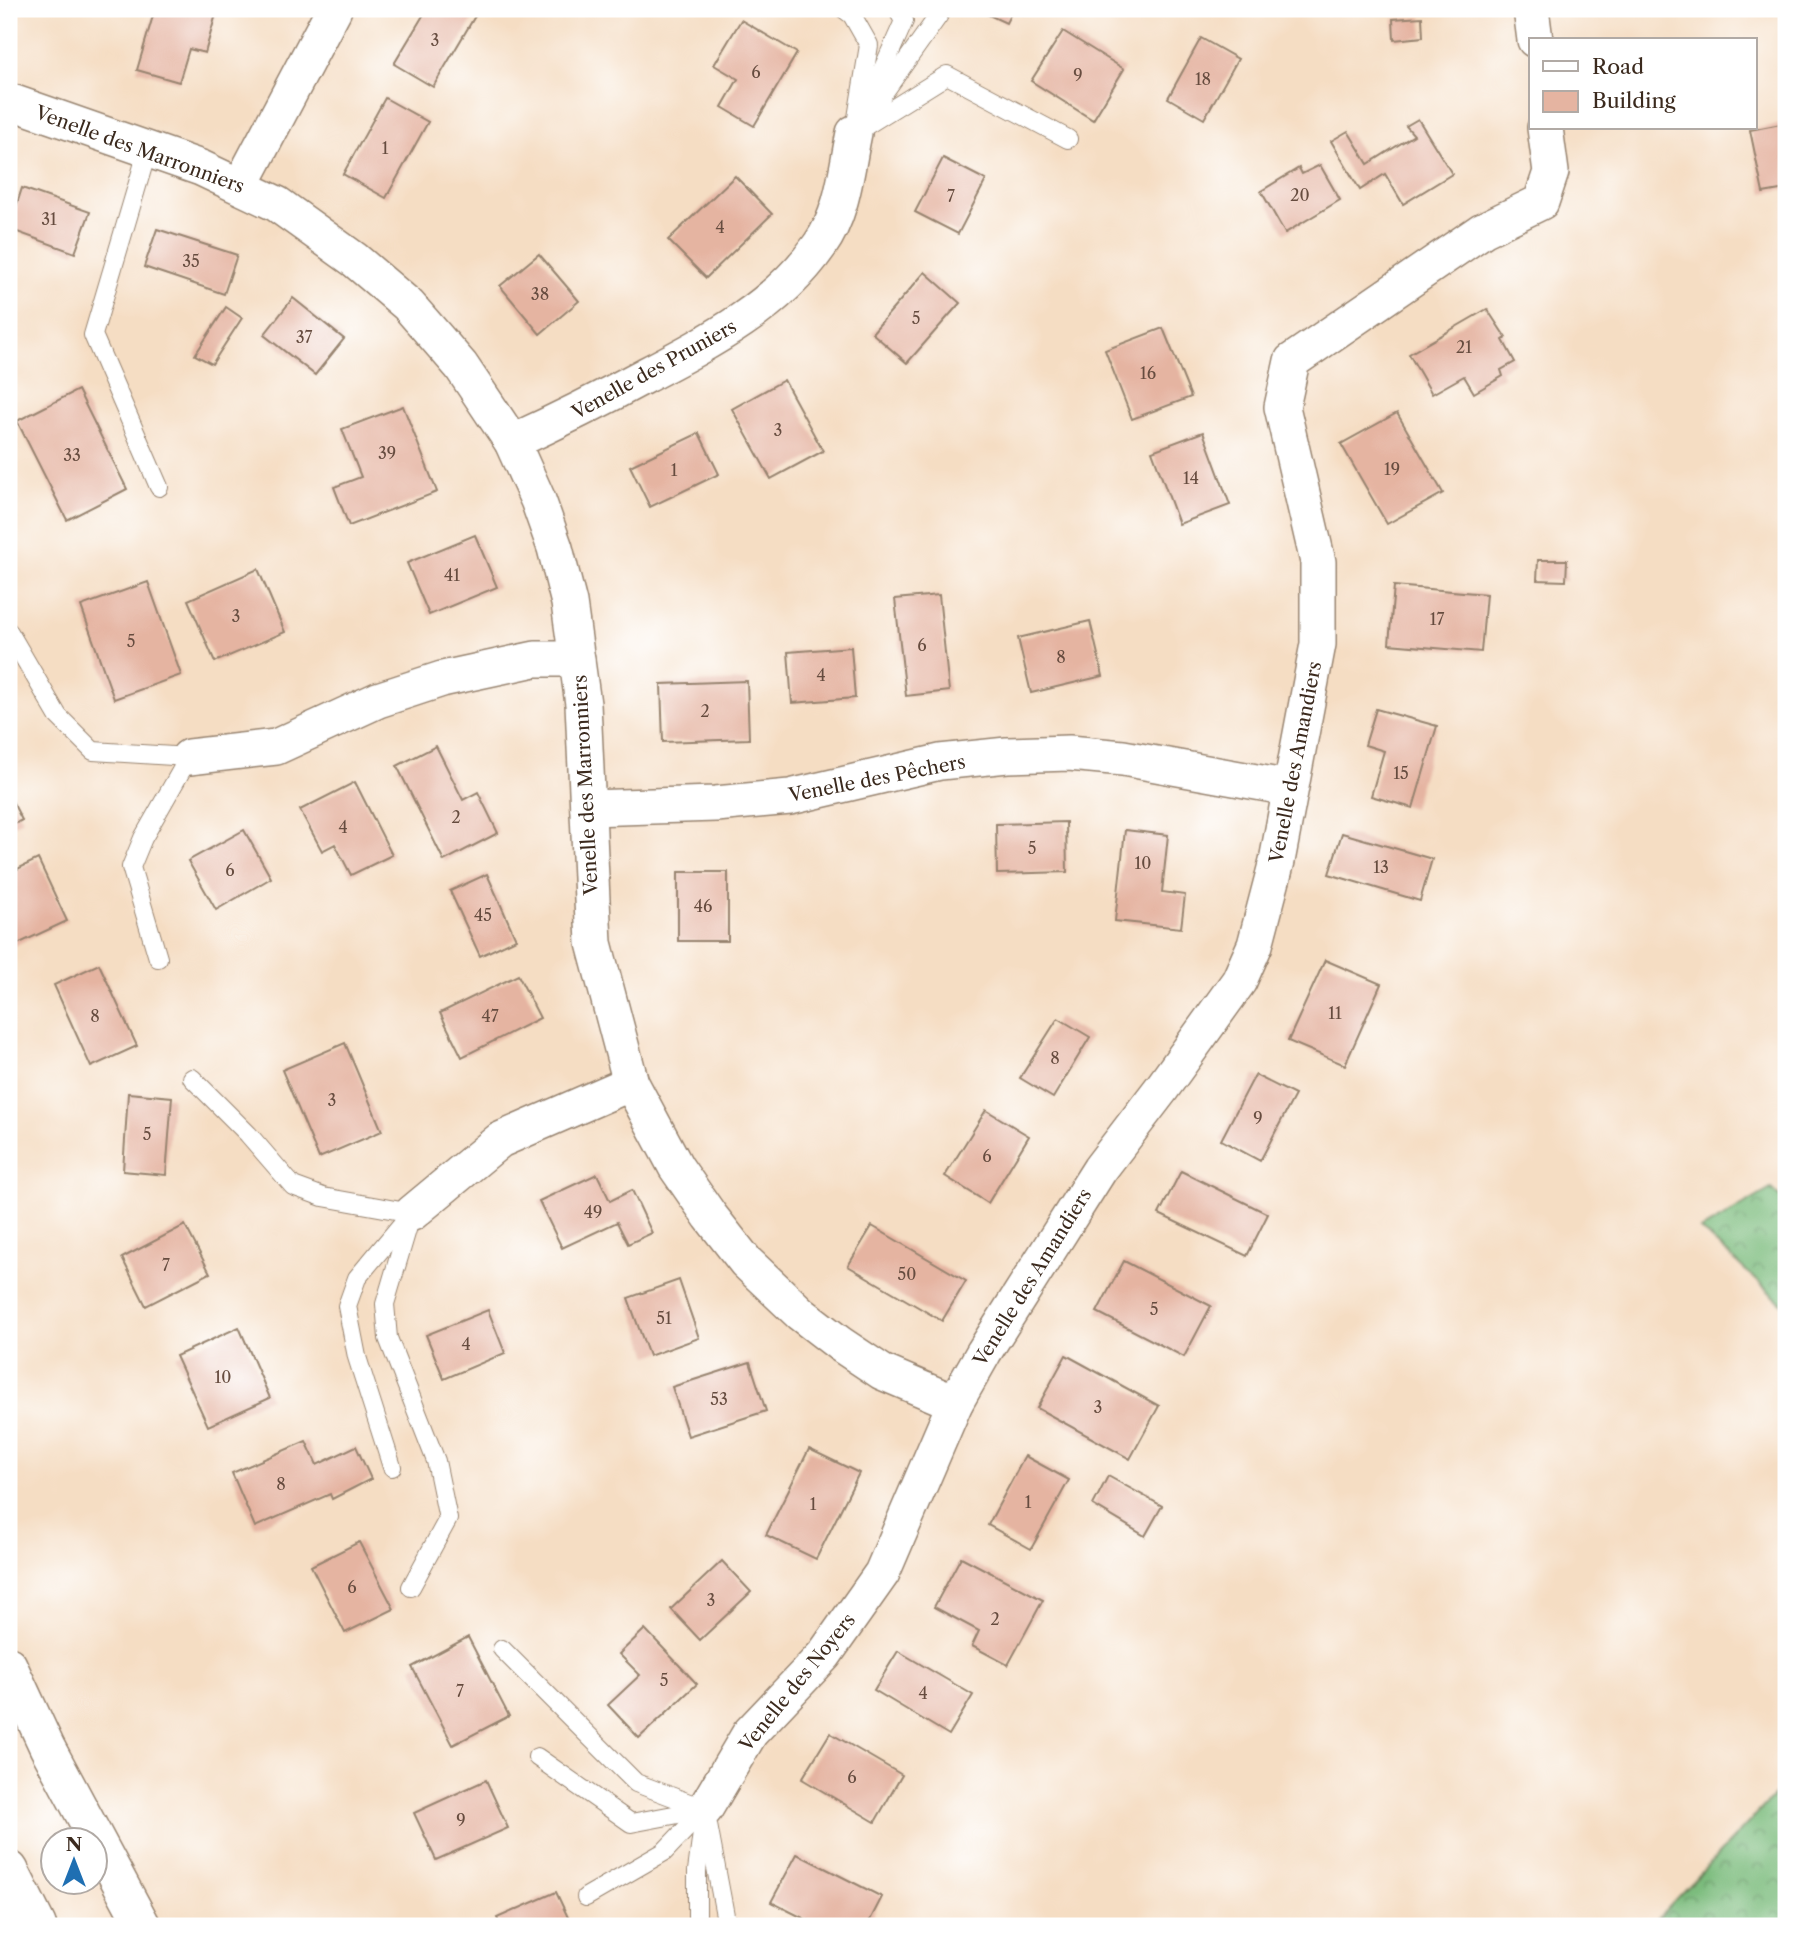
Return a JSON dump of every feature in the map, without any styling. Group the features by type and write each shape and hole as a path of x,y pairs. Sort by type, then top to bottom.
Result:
{"highway":[{"path":"9,1870 37,1926"}],"street":[{"path":"240,185 334,9"},
{"path":"1531,9 1535,38"},
{"name":"Venelle des Marronniers","path":"10,105 148,149 240,185 277,204 328,238 408,305 461,366 512,442 538,500 555,548 569,603 583,704 594,943 631,1083 676,1167 746,1262 801,1314 881,1372 955,1402"},
{"name":"Venelle des Amandiers","path":"955,1402 1052,1242 1100,1169 1239,982 1265,916 1318,644 1318,562 1282,407 1292,360 1483,230 1541,202 1551,172 1545,130"},
{"name":"Venelle des Pruniers","path":"512,442 716,339 767,304 821,244 839,209 854,133"},
{"path":"189,757 276,747 378,700 442,678 535,659 577,659"},
{"name":"Venelle des Pêchers","path":"588,808 716,804 790,797 940,762 1007,755 1069,753 1123,758 1290,788"},
{"path":"412,1213 500,1140 631,1083"},
{"name":"Venelle des Noyers","path":"705,1809 750,1734 824,1655 882,1573 955,1402"},
{"path":"9,1665 47,1747 143,1926"}],"lane":[{"path":"844,9 852,15 869,45 854,133"},
{"path":"854,133 904,21 897,9"},
{"path":"854,133 939,15"},
{"path":"854,133 947,75 1068,139"},
{"path":"148,149 93,335 159,487"},
{"path":"9,632 58,716 93,751 189,757 131,867 158,958"},
{"path":"192,1078 248,1134 293,1186 323,1197 412,1213"},
{"path":"392,1467 357,1357 347,1306 357,1278 412,1213"},
{"path":"411,1587 448,1519 436,1461 388,1338 385,1304 412,1213"},
{"path":"502,1649 636,1783 705,1809"},
{"path":"537,1757 631,1823 705,1809"},
{"path":"586,1897 664,1852 705,1809"},
{"path":"697,1926 697,1871 705,1809"},
{"path":"705,1809 727,1926"}],"green space":[{"path":"1771,1189 1786,1203 1786,1307 1701,1230"},
{"path":"1786,1783 1786,1926 1651,1926"}],"building":[{"path":"155,9 198,9 216,14 205,53 189,49 179,82 137,70"},
{"path":"427,9 464,9 475,16 433,87 394,64"},
{"path":"976,9 1013,9 1006,23"},
{"path":"1422,17 1423,37 1394,40 1393,19"},
{"path":"741,20 797,53 754,126 722,107 738,79 714,65"},
{"path":"1063,31 1124,69 1093,120 1031,81"},
{"path":"1201,38 1238,59 1204,119 1168,98"},
{"path":"385,98 428,122 386,198 343,174"},
{"path":"1418,119 1452,174 1403,204 1385,174 1360,190 1331,141 1348,131 1368,164 1414,135 1406,126"},
{"path":"1786,123 1786,189 1763,193 1750,130"},
{"path":"943,158 986,180 958,234 915,212"},
{"path":"1320,165 1340,200 1285,233 1261,191 1299,168 1302,174"},
{"path":"735,176 772,214 706,278 668,240"},
{"path":"22,188 90,212 75,253 9,229"},
{"path":"157,229 237,255 224,294 144,267"},
{"path":"539,254 579,301 540,334 500,286"},
{"path":"925,272 960,303 907,363 872,333"},
{"path":"293,298 344,339 315,375 264,335"},
{"path":"226,307 242,318 212,364 195,355"},
{"path":"1487,309 1506,338 1503,340 1515,362 1501,370 1503,376 1474,393 1464,376 1432,394 1409,354"},
{"path":"1163,328 1191,397 1132,419 1105,350"},
{"path":"784,380 823,451 771,479 732,409"},
{"path":"78,390 127,489 67,520 17,421"},
{"path":"403,406 437,492 349,526 334,487 361,477 342,429"},
{"path":"1397,413 1443,493 1387,524 1341,444"},
{"path":"1203,432 1230,505 1179,524 1152,451"},
{"path":"699,433 719,474 650,507 630,466"},
{"path":"475,535 497,587 429,615 407,563"},
{"path":"1538,560 1567,560 1566,581 1537,580"},
{"path":"258,569 285,632 215,662 188,600"},
{"path":"148,582 181,675 114,699 81,606"},
{"path":"1394,586 1486,594 1481,652 1389,644"},
{"path":"939,595 949,691 906,696 895,599"},
{"path":"1090,621 1103,676 1031,693 1018,638"},
{"path":"851,647 855,698 792,703 788,652"},
{"path":"747,681 749,739 663,742 661,684"},
{"path":"1376,709 1437,726 1413,808 1371,796 1384,751 1365,745"},
{"path":"436,746 463,800 478,792 498,833 444,861 397,766"},
{"path":"355,782 392,855 351,875 335,844 322,851 300,810"},
{"path":"9,795 22,820 9,827"},
{"path":"1066,822 1067,872 997,874 996,824"},
{"path":"244,830 271,878 216,910 188,861"},
{"path":"1125,830 1168,835 1162,892 1185,895 1181,928 1115,921"},
{"path":"1342,833 1432,859 1420,901 1329,874"},
{"path":"38,859 67,921 9,948 9,873"},
{"path":"678,872 728,872 728,941 678,941"},
{"path":"487,874 516,939 480,956 450,891"},
{"path":"1325,960 1381,984 1345,1065 1288,1041"},
{"path":"99,964 137,1046 91,1067 54,985"},
{"path":"518,975 540,1018 462,1057 440,1013"},
{"path":"1058,1018 1090,1037 1053,1098 1020,1078"},
{"path":"345,1043 382,1131 319,1158 282,1070"},
{"path":"1255,1075 1295,1095 1260,1161 1221,1140"},
{"path":"128,1093 172,1097 166,1175 123,1171"},
{"path":"986,1110 1029,1136 988,1203 945,1176"},
{"path":"1181,1171 1268,1214 1247,1256 1159,1214"},
{"path":"597,1174 610,1201 632,1190 652,1233 628,1244 617,1222 562,1248 539,1201"},
{"path":"185,1225 210,1273 146,1306 122,1258"},
{"path":"872,1226 966,1281 942,1321 848,1266"},
{"path":"1124,1261 1211,1306 1184,1357 1097,1312"},
{"path":"679,1280 699,1338 649,1356 628,1298"},
{"path":"488,1310 505,1353 444,1379 426,1335"},
{"path":"239,1327 270,1398 208,1426 176,1356"},
{"path":"1066,1355 1159,1406 1130,1459 1037,1408"},
{"path":"750,1362 766,1411 688,1436 672,1387"},
{"path":"306,1441 317,1465 356,1446 371,1479 332,1499 330,1494 255,1527 232,1473"},
{"path":"809,1449 859,1473 816,1559 766,1535"},
{"path":"1025,1456 1069,1480 1031,1549 988,1525"},
{"path":"1108,1476 1162,1506 1145,1536 1093,1505"},
{"path":"359,1542 394,1609 345,1633 311,1566"},
{"path":"961,1557 1043,1600 1008,1665 972,1646 979,1631 934,1607"},
{"path":"722,1561 751,1592 700,1640 671,1609"},
{"path":"645,1629 697,1684 639,1738 608,1705 640,1675 619,1654"},
{"path":"468,1637 509,1716 453,1745 412,1667"},
{"path":"898,1651 973,1695 949,1735 874,1690"},
{"path":"830,1733 902,1775 875,1822 802,1779"},
{"path":"486,1780 508,1828 436,1860 414,1813"},
{"path":"797,1854 882,1897 867,1926 819,1926 771,1902"},
{"path":"556,1892 572,1926 501,1926 497,1918"}]}
